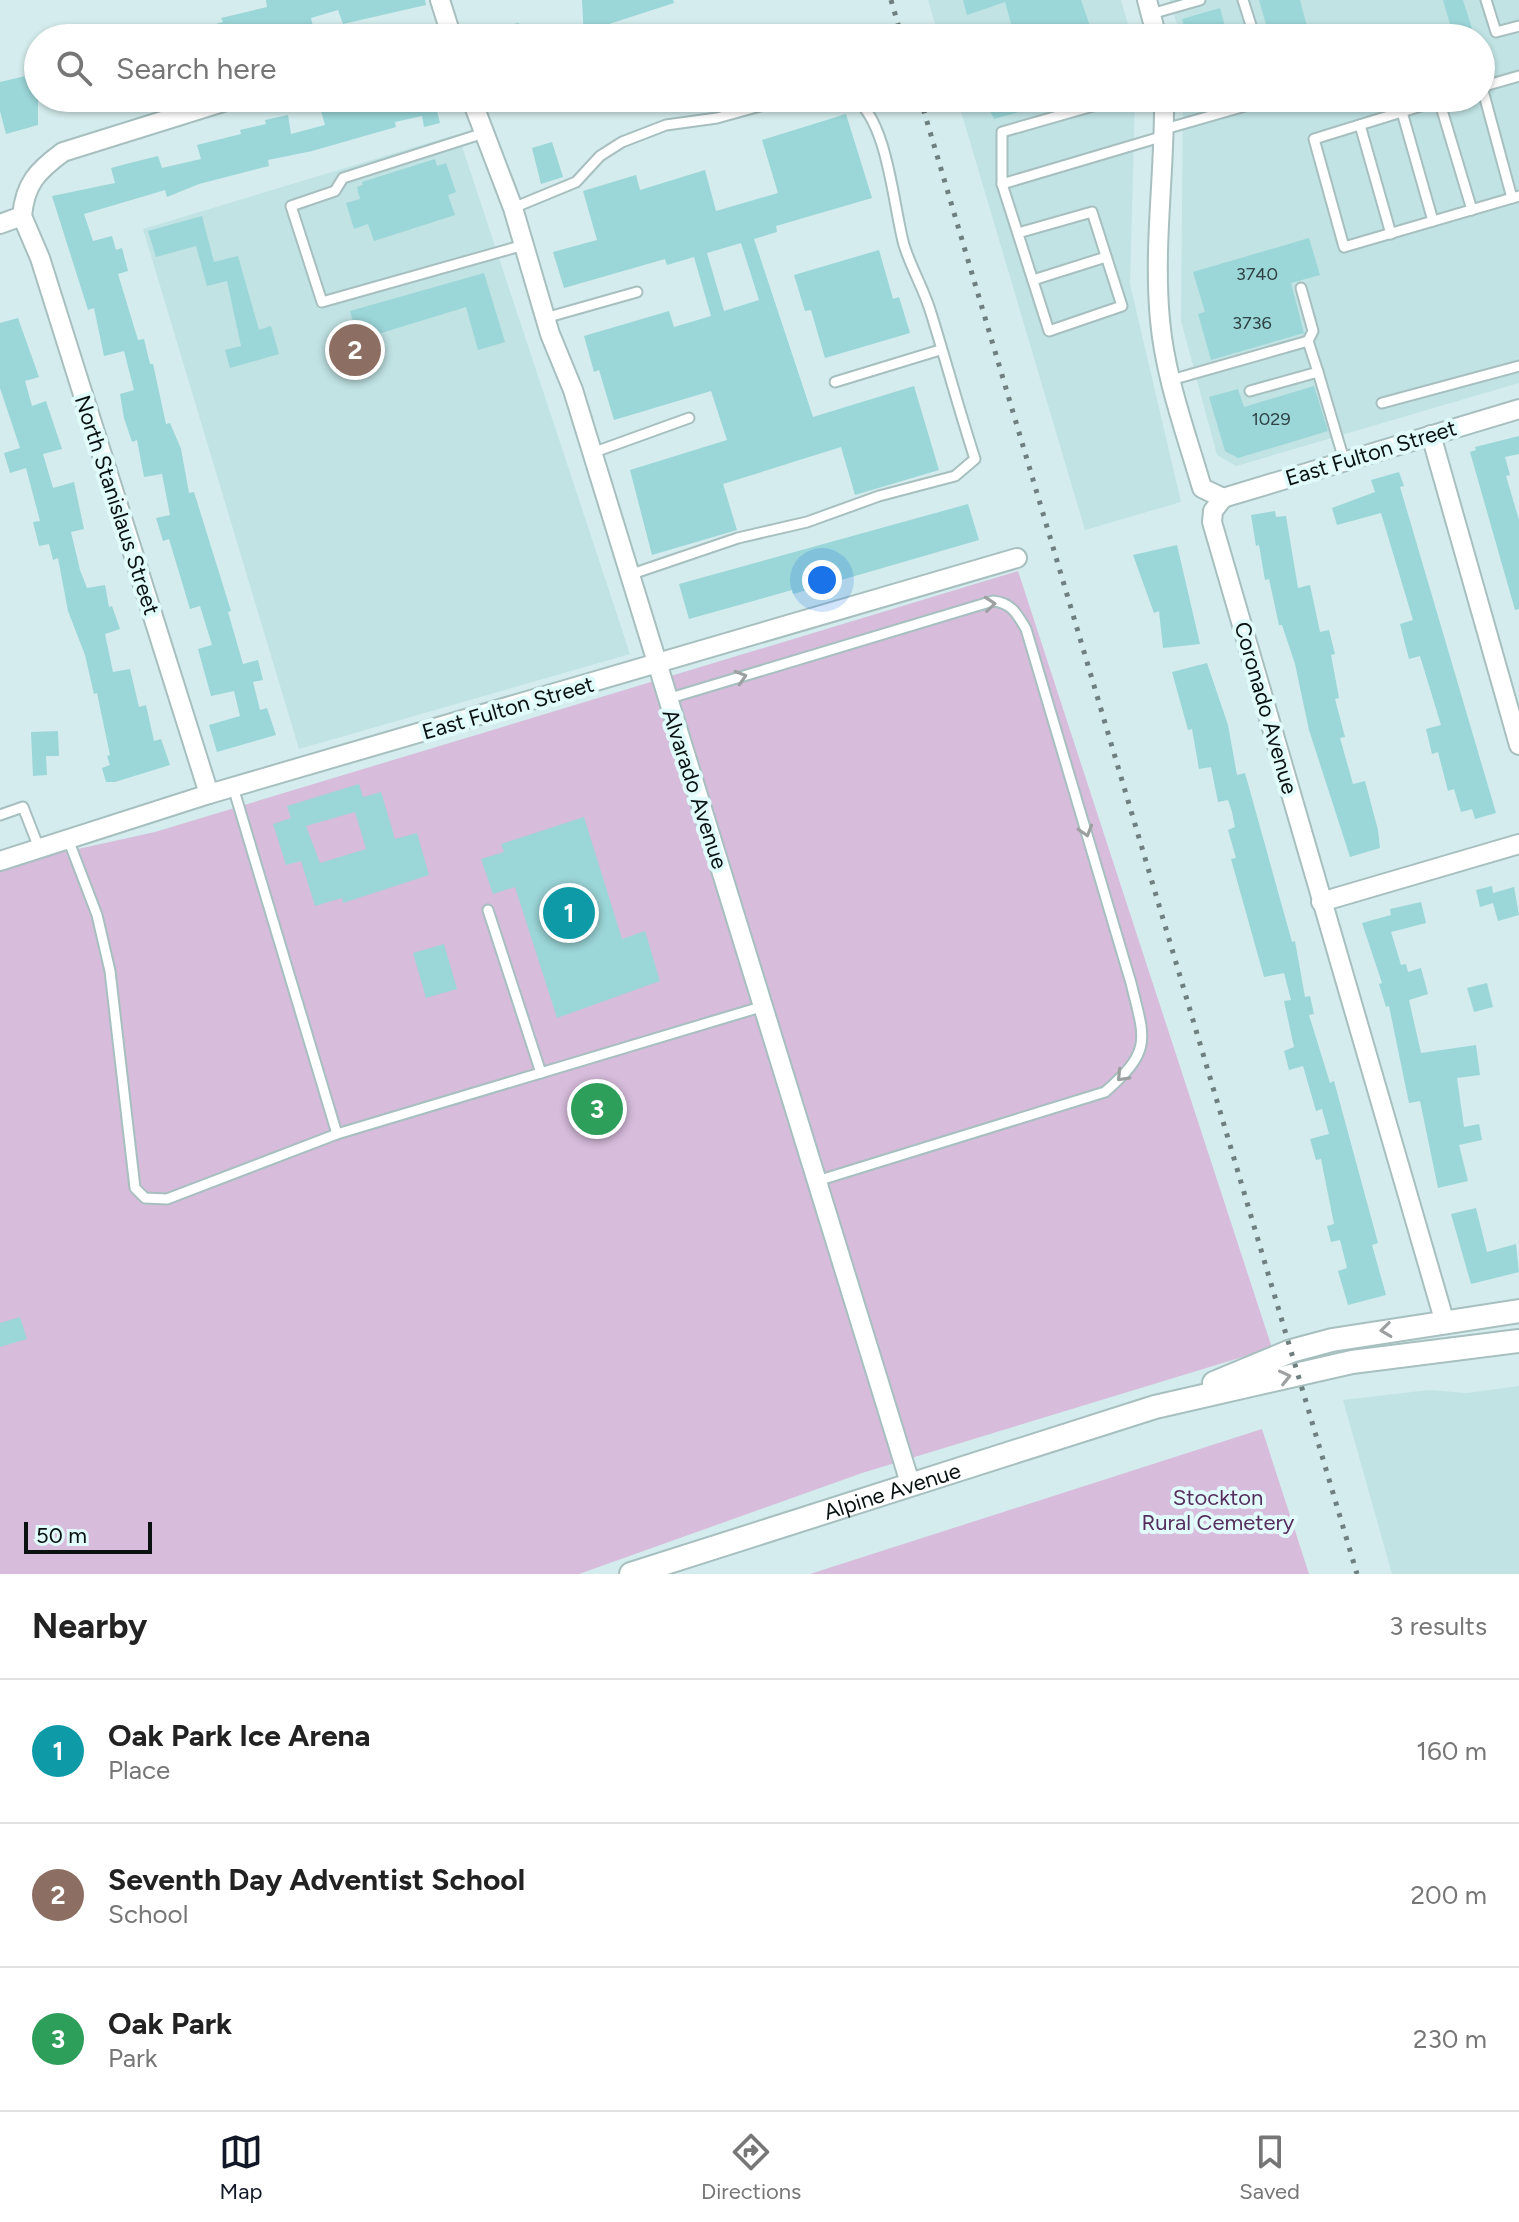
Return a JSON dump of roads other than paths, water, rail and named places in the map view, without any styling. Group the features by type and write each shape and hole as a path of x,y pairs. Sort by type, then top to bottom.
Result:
{"street":[{"path":"440,0 445,24"},
{"path":"0,224 22,216 27,185 42,167 63,152 191,112"},
{"name":"Alvarado Avenue","path":"476,112 513,208 545,318 592,453 910,1483"},
{"path":"1164,112 1157,276 1160,324 1171,380 1202,488 1223,498"},
{"name":"North Stanislaus Street","path":"22,216 40,258 209,794"},
{"name":"East Fulton Street","path":"1223,498 1519,409"},
{"path":"1431,435 1519,745"},
{"name":"Coronado Avenue","path":"1223,498 1213,511 1212,522 1445,1323"},
{"name":"East Fulton Street","path":"0,861 209,794 1017,558"},
{"path":"1321,902 1519,844"},
{"name":"Alpine Avenue","path":"1155,1407 1291,1351 1362,1333 1519,1311"},
{"name":"Alpine Avenue","path":"631,1574 1155,1407 1352,1362 1519,1341"}],"lane":[{"path":"1149,7 1200,0"},
{"path":"1243,0 1251,24"},
{"path":"1486,0 1494,24"},
{"path":"1495,29 1496,32 1519,26"},
{"path":"1495,83 1519,76"},
{"path":"513,208 576,182 600,156 622,142 666,125 739,112"},
{"path":"629,575 738,538 807,522 879,496 955,476 975,459 931,312 904,245 878,134 869,112"},
{"path":"1018,233 1092,212 1122,306 1049,331 1002,184 1002,132 1072,112"},
{"path":"1002,184 1229,112"},
{"path":"1433,221 1402,112 1314,139 1344,247 1516,197 1490,112"},
{"path":"1446,112 1472,210"},
{"path":"1360,125 1391,234"},
{"path":"484,133 343,178 335,191 291,206 322,302 524,245"},
{"path":"1033,280 1106,257"},
{"path":"1301,288 1313,331 1308,341 1344,460"},
{"path":"545,318 637,292"},
{"path":"1171,380 1308,341"},
{"path":"835,382 940,350"},
{"path":"1382,403 1519,366"},
{"path":"1250,391 1318,372"},
{"path":"592,453 689,418"},
{"path":"667,699 993,601 1004,602 1014,609 1026,629 1131,983 1144,1038 1138,1056 1127,1072 1105,1092 817,1181"},
{"path":"233,787 337,1134"},
{"path":"0,815 23,807 39,848"},
{"path":"68,839 97,915 110,971 135,1188 145,1198 167,1199 337,1134 764,1006"},
{"path":"488,910 541,1073"}],"railway":[{"path":"891,0 898,24"},
{"path":"924,112 1357,1574"}],"place":[{"name":"Seventh Day Adventist School","path":"355,350"},
{"name":"Oak Park Ice Arena","path":"569,913"},
{"name":"Oak Park","path":"597,1109"}],"park label":[{"name":"Stockton Rural Cemetery","path":"1218,1510"}]}
